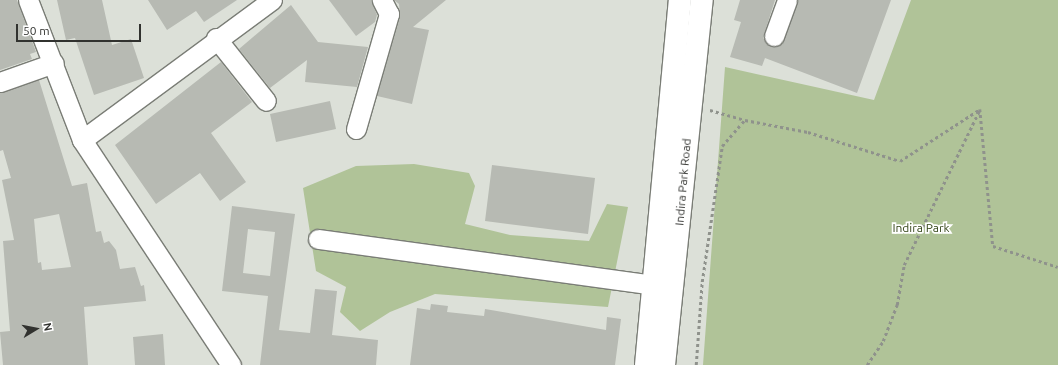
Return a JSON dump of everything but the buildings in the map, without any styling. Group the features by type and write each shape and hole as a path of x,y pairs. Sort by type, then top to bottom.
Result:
{"main road":[{"name":"Indira Park Road","path":"664,365 665,287 680,0"},
{"name":"Indira Park Road","path":"646,365 665,287 690,104 702,0"}],"street":[{"path":"28,0 54,63 82,140 231,365"},
{"path":"82,140 216,38 272,0"},
{"path":"356,130 390,14 382,0"},
{"path":"774,36 787,0"},
{"path":"216,38 266,101"},
{"path":"0,82 54,63"},
{"path":"318,239 665,287"}],"path":[{"path":"690,104 745,120 808,132 900,161 980,109"},
{"path":"980,109 993,246 1058,267"},
{"path":"867,365 883,341 897,305 904,265 980,109"},
{"path":"696,365 702,282 722,146 745,120"}],"green space":[{"name":"Indira Park","path":"911,0 1058,0 1058,365 703,365 725,67 874,100"},
{"path":"414,164 469,173 475,186 465,224 510,235 589,241 607,204 628,207 608,307 435,294 390,312 360,331 340,312 346,287 316,271 303,188 356,166"}]}
